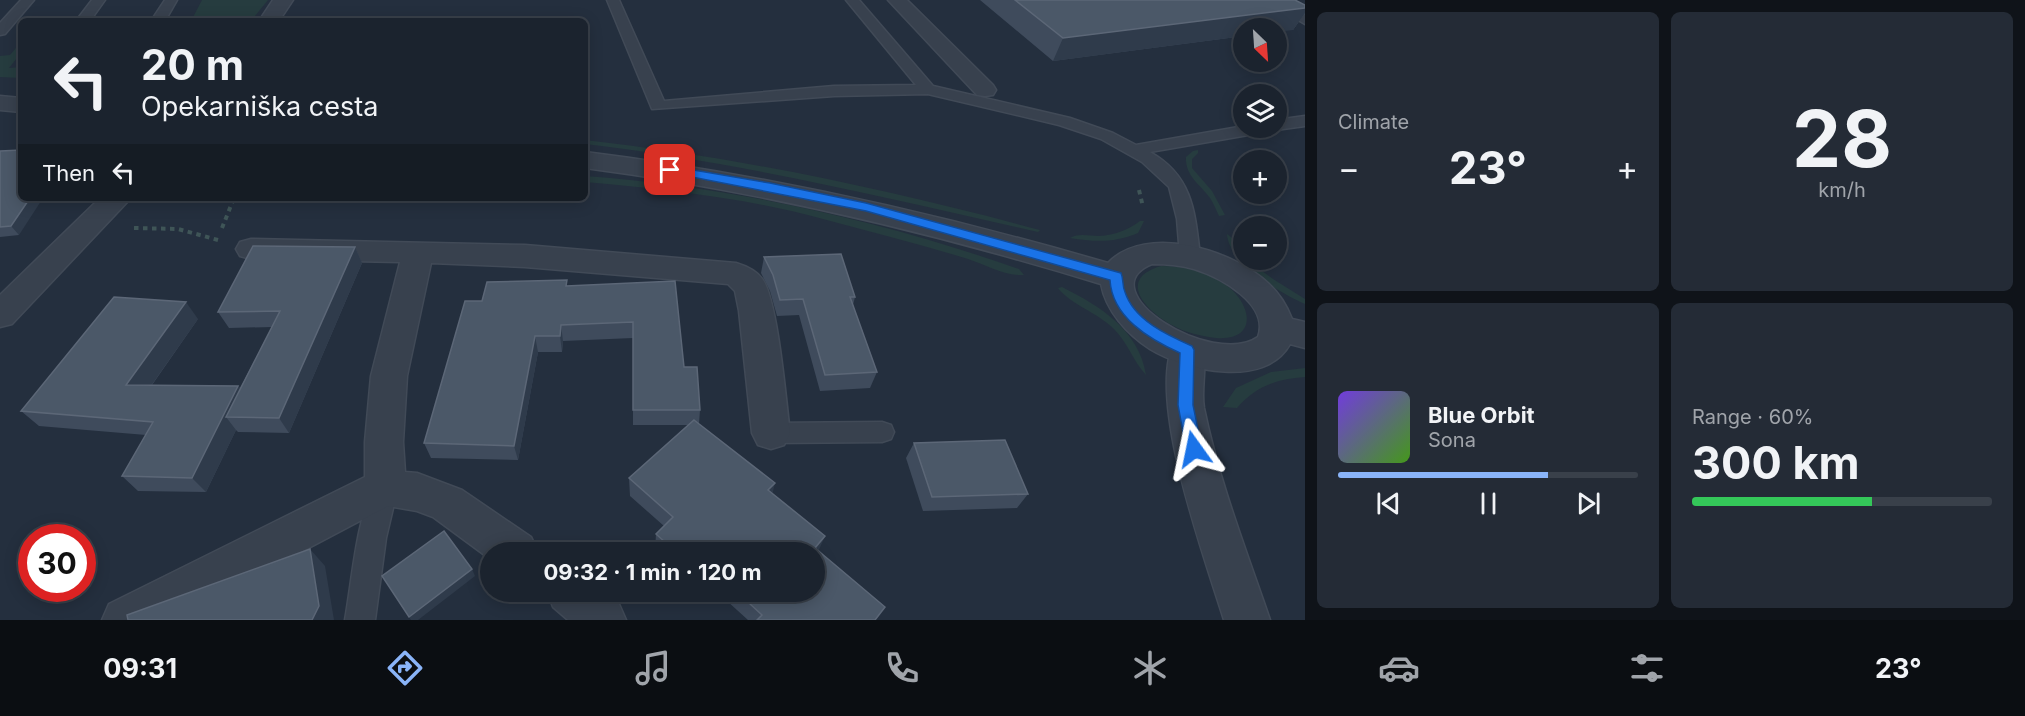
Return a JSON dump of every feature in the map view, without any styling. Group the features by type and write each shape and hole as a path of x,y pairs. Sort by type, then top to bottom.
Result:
{"street":[{"path":"271,18 283,0"},
{"path":"897,0 985,90"},
{"path":"0,103 18,105"},
{"path":"588,160 670,170 770,187 866,207 1116,277"},
{"path":"0,315 114,201"},
{"path":"251,249 525,256 736,274 750,286 756,311 771,433"},
{"path":"385,487 384,442 388,376 418,252"},
{"path":"1149,253 1190,256 1239,277 1258,293 1292,331 1262,354 1242,359 1215,358 1187,350 1162,339 1126,308 1117,291 1116,277 1122,266 1133,257 1149,253"},
{"path":"1187,350 1185,405 1197,460 1247,620"},
{"path":"125,620 385,487 417,492 447,502 502,542"},
{"path":"581,602 603,620"}],"lane":[{"path":"0,31 28,0"},
{"path":"85,18 99,0"},
{"path":"160,18 171,0"},
{"path":"613,0 658,106 834,91 928,89 1064,121 1107,136 1134,150 1148,158 1177,185 1186,219 1190,256"},
{"path":"852,0 928,89"},
{"path":"1270,0 1305,20"},
{"path":"1287,123 1305,121"},
{"path":"1134,150 1233,133"},
{"path":"771,433 882,432"},
{"path":"360,620 372,538 385,487"}],"path":[{"path":"217,240 233,201"},
{"path":"127,227 178,229 251,249"}],"green space":[{"path":"202,0 268,0 253,18 193,18"},
{"path":"18,46 18,57 9,68 18,67 18,78 0,77 0,56 10,55"},
{"path":"588,140 700,156 814,176 928,201 1040,230 1038,232 756,171 588,144"},
{"path":"1198,150 1192,159 1192,168 1212,191 1225,215 1219,216 1210,198 1188,169 1186,157"},
{"path":"588,176 696,188 805,208 966,251 1019,269 1024,275 1002,272 932,248 765,205 588,182"},
{"path":"1144,221 1138,233 1121,239 1096,241 1070,238 1080,235 1110,234"},
{"path":"1227,234 1233,239 1233,250"},
{"path":"1161,266 1195,270 1226,285 1235,293 1246,311 1245,328 1239,334 1216,338 1188,332 1162,319 1145,304 1138,287 1140,279 1147,272"},
{"path":"1250,270 1261,270 1305,299 1305,304 1283,293"},
{"path":"1062,287 1090,302 1116,321 1135,345 1146,375 1114,329 1063,294 1058,288"},
{"path":"1305,368 1305,377 1276,382 1259,389 1237,408 1223,407 1236,388 1271,372"}],"building":[{"path":"1015,0 1295,0 1305,5 1305,8 1063,38"},
{"path":"18,150 18,201 28,201 11,226 0,227 0,151"},
{"path":"253,246 355,247 279,418 226,417 280,311 218,312"},
{"path":"841,254 855,297 850,297 877,372 825,375 803,299 780,300 773,275 764,257"},
{"path":"567,280 566,286 675,281 684,367 697,367 700,410 633,410 633,322 561,325 560,336 535,336 514,446 424,443 465,301 482,301 487,282"},
{"path":"114,297 186,302 126,385 238,386 192,478 122,476 153,422 21,411"},
{"path":"694,420 775,483 768,490 825,536 820,542 665,542 656,534 673,517 629,478"},
{"path":"1005,440 1028,494 932,497 914,443"},
{"path":"444,531 472,569 409,617 382,576"},
{"path":"310,549 319,606 312,620 128,620 127,615"},
{"path":"825,556 885,607 875,620 757,620 762,615 748,602 825,602"}],"route":[{"path":"670,170 770,187 866,207 966,233 1116,277 1117,291 1126,308 1162,339 1187,350 1185,405 1194,449"}]}
